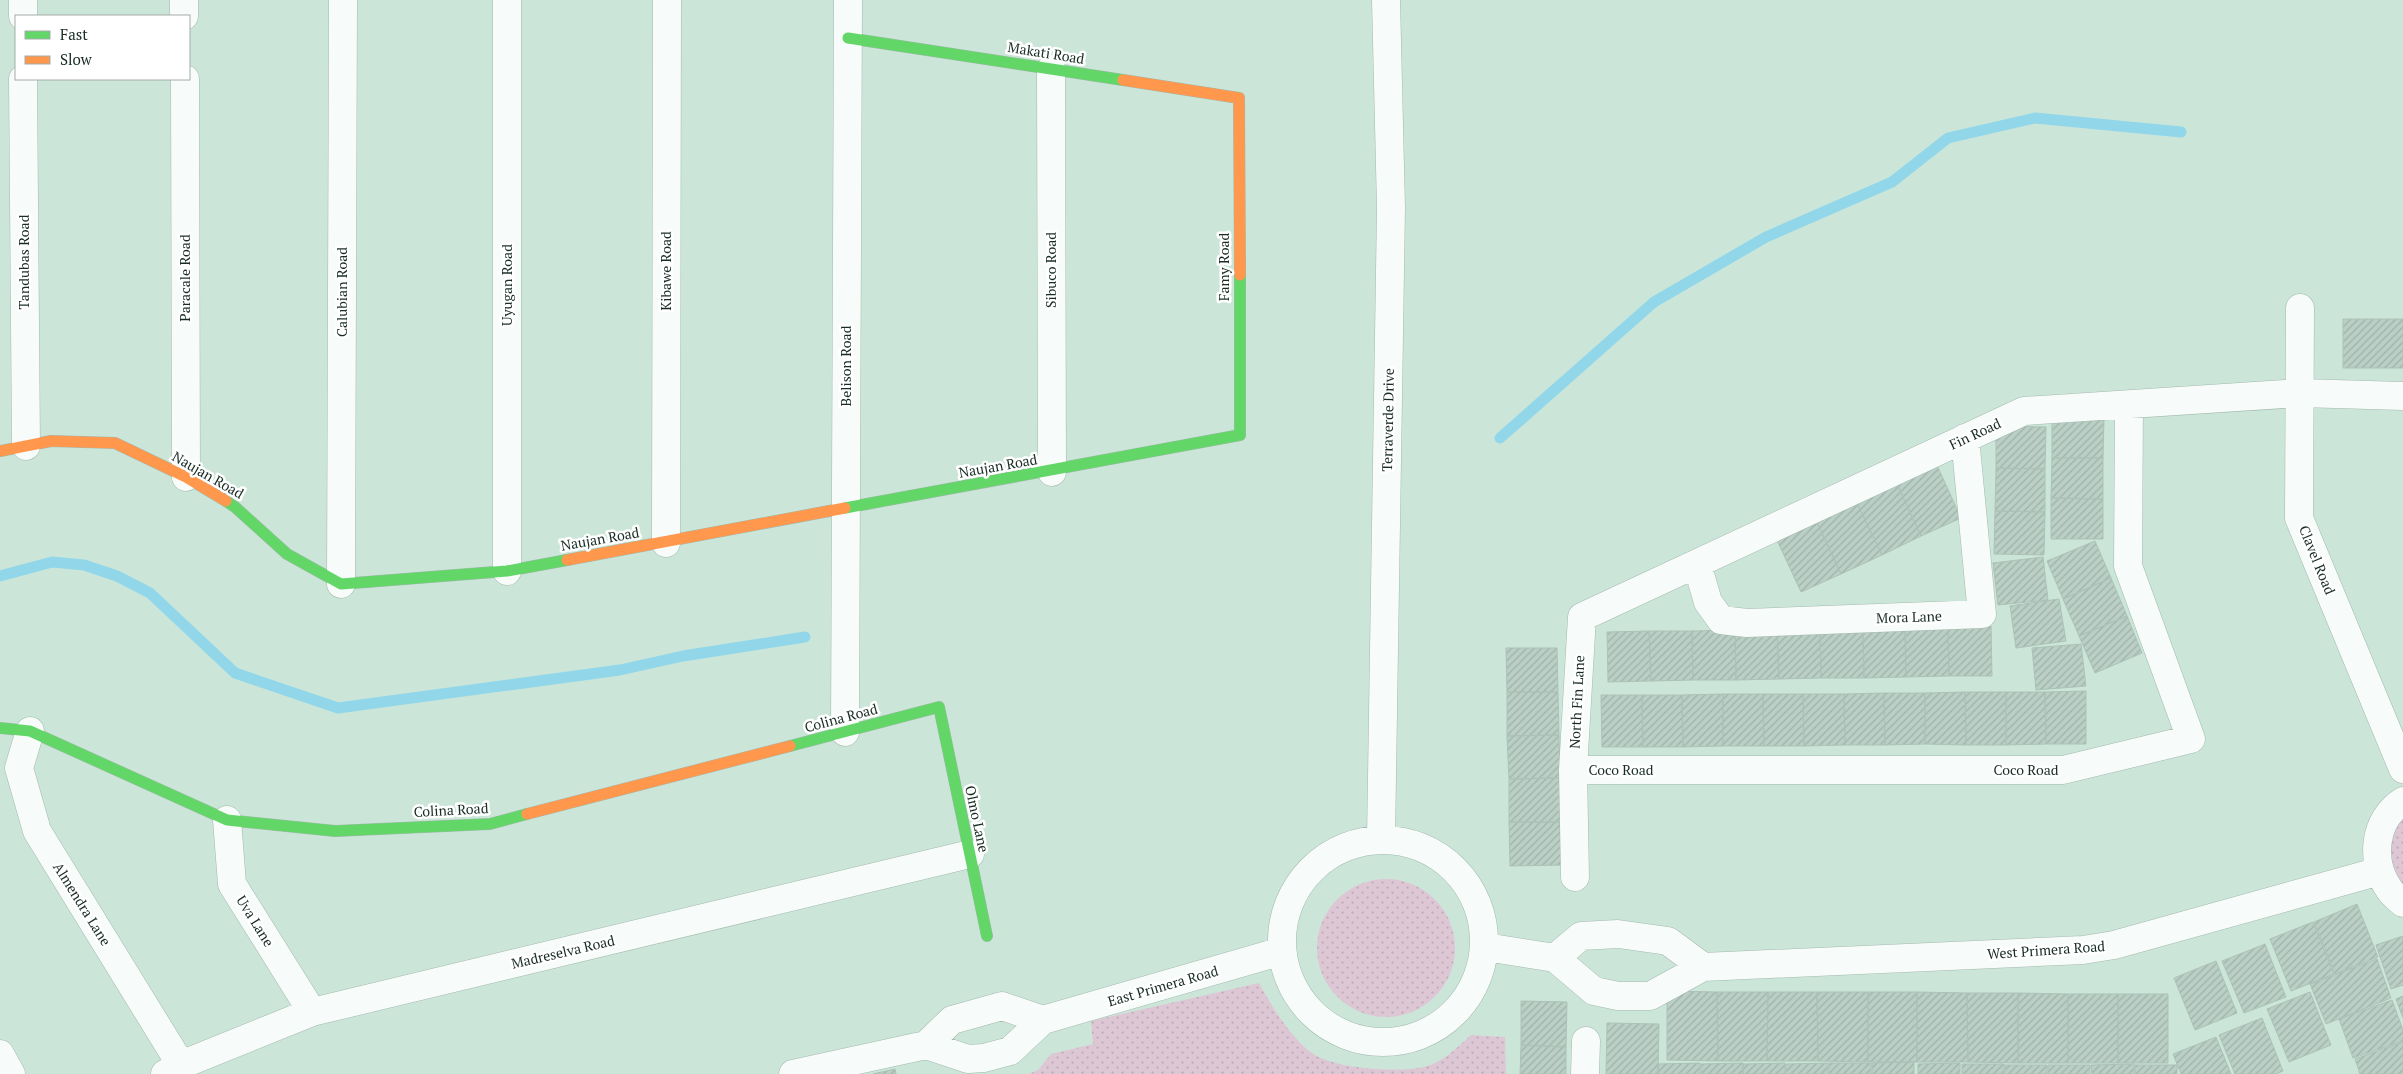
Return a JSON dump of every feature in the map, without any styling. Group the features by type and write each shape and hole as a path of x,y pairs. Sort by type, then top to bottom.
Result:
{"street":[{"path":"23,0 23,15"},
{"path":"184,0 184,15"},
{"name":"Calubian Road","path":"341,584 343,0"},
{"name":"Uyugan Road","path":"507,0 507,571"},
{"name":"Kibawe Road","path":"666,543 667,0"},
{"name":"Belison Road","path":"845,732 848,0"},
{"name":"Terraverde Drive","path":"1381,840 1391,208 1386,0"},
{"name":"Makati Road","path":"848,38 1239,98"},
{"name":"Sibuco Road","path":"1051,69 1052,472"},
{"name":"Tandubas Road","path":"13,448 23,80"},
{"name":"Paracale Road","path":"185,80 186,476"},
{"name":"Famy Road","path":"1239,98 1240,436"},
{"name":"Clavel Road","path":"2300,308 2299,518 2403,769"},
{"name":"Fin Road","path":"1582,617 2024,411 2087,405 2130,405 2301,393 2403,396"},
{"name":"Coco Road","path":"1573,770 2063,770 2191,739 2128,566 2130,405"},
{"name":"Naujan Road","path":"13,448 51,441 115,443 186,476 235,507 287,554 341,584 507,571 666,543 846,507 1052,472 1240,436"},
{"name":"Mora Lane","path":"1697,564 1708,602 1721,620 1747,623 1982,614 1964,438"},
{"name":"North Fin Lane","path":"1575,877 1573,770 1582,617"},
{"name":"Colina Road","path":"0,728 30,731 227,820 335,831 490,824 939,707"},
{"name":"Olmo Lane","path":"939,707 986,936"},
{"name":"Almendra Lane","path":"30,731 19,768 37,831 173,1070"},
{"path":"2403,801 2386,818 2378,836 2376,854 2380,871 2389,890 2403,903"},
{"name":"Uva Lane","path":"227,820 232,884 312,1012"},
{"path":"1381,840 1414,844 1444,860 1467,884 1481,915 1485,947 1478,978 1464,1004 1441,1026 1413,1039 1382,1043 1354,1039 1327,1025 1312,1012 1305,1005 1289,980 1282,951 1284,918 1297,887 1319,862 1348,846 1381,840"},
{"name":"Madreselva Road","path":"173,1070 312,1012 970,854"},
{"name":"West Primera Road","path":"1555,958 1594,990 1618,996 1650,996 1703,967 2083,950 2114,945 2380,871"},
{"path":"1485,947 1555,958 1581,936 1618,934 1668,941 1703,967"},
{"name":"East Primera Road","path":"926,1045 968,1059 984,1058 1010,1051 1043,1020 1282,951"},
{"path":"793,1074 926,1045 952,1020 1002,1006 1043,1020"},
{"path":"1585,1074 1586,1041"},
{"path":"0,1054 11,1074"}],"shaded area":[{"path":"2403,801 2403,902 2379,835"},
{"path":"1386,879 1412,884 1435,899 1450,922 1455,948 1450,974 1435,997 1412,1012 1386,1017 1360,1012 1337,997 1322,974 1317,948 1322,922 1337,899 1360,884"},
{"path":"1259,983 1287,1028 1301,1044 1319,1057 1332,1062 1364,1068 1412,1069 1437,1062 1471,1035 1505,1037 1506,1074 1029,1074 1038,1070 1051,1054 1093,1044 1091,1021"}],"building":[{"path":"2343,319 2403,319 2403,368 2343,368"},
{"path":"2052,417 2104,418 2103,458 2052,458"},
{"path":"1996,426 2046,427 2045,469 1996,468"},
{"path":"2052,458 2103,458 2103,499 2051,498"},
{"path":"1936,463 1961,518 1921,536 1896,482"},
{"path":"1996,468 2045,469 2045,512 1995,511"},
{"path":"1896,482 1921,536 1882,555 1856,501"},
{"path":"2051,498 2103,499 2103,539 2051,539"},
{"path":"1856,501 1882,555 1841,574 1816,520"},
{"path":"1995,511 2045,512 2044,555 1994,554"},
{"path":"1816,520 1841,574 1801,592 1776,538"},
{"path":"2095,541 2111,578 2063,599 2047,561"},
{"path":"2043,557 2048,600 1998,605 1993,563"},
{"path":"2111,578 2127,616 2079,636 2063,599"},
{"path":"2059,599 2066,641 2016,648 2010,606"},
{"path":"2127,616 2142,653 2095,673 2079,636"},
{"path":"1991,626 1992,676 1949,676 1948,627"},
{"path":"1905,627 1948,627 1949,676 1906,677"},
{"path":"1905,627 1906,677 1864,678 1863,628"},
{"path":"1863,628 1864,678 1821,678 1820,629"},
{"path":"1777,629 1820,629 1821,678 1779,679"},
{"path":"1777,629 1779,679 1736,680 1735,630"},
{"path":"1735,630 1736,680 1693,680 1692,631"},
{"path":"1649,631 1692,631 1693,680 1651,681"},
{"path":"1649,631 1651,681 1608,682 1607,632"},
{"path":"2081,644 2086,686 2036,690 2032,648"},
{"path":"1506,648 1557,648 1558,692 1507,692"},
{"path":"2086,691 2086,744 2046,744 2045,692"},
{"path":"1507,692 1558,692 1559,735 1507,736"},
{"path":"1965,692 2006,692 2006,745 1966,745"},
{"path":"1965,692 1966,745 1925,744 1925,693"},
{"path":"2006,692 2045,692 2046,744 2006,745"},
{"path":"1884,693 1925,693 1925,744 1885,745"},
{"path":"1884,693 1885,745 1845,745 1844,694"},
{"path":"1723,694 1763,694 1764,746 1723,746"},
{"path":"1723,694 1723,746 1683,747 1682,695"},
{"path":"1763,694 1803,694 1804,746 1764,746"},
{"path":"1803,694 1844,694 1845,745 1804,746"},
{"path":"1601,695 1642,695 1643,747 1602,747"},
{"path":"1642,695 1682,695 1683,747 1643,747"},
{"path":"1559,735 1560,778 1509,779 1507,736"},
{"path":"1560,778 1561,822 1509,822 1509,779"},
{"path":"1509,822 1561,822 1562,865 1510,866"},
{"path":"2357,904 2378,957 2335,974 2314,922"},
{"path":"2313,922 2334,974 2291,991 2270,939"},
{"path":"2403,936 2403,985 2391,989 2376,945"},
{"path":"2265,944 2286,997 2244,1013 2222,961"},
{"path":"2377,959 2391,998 2326,1024 2310,984"},
{"path":"2216,961 2237,1013 2195,1030 2174,978"},
{"path":"1667,991 1717,992 1718,1061 1667,1060"},
{"path":"1717,992 1768,992 1767,1061 1718,1061"},
{"path":"1768,992 1817,992 1818,1061 1767,1061"},
{"path":"1817,992 1868,992 1868,1062 1818,1061"},
{"path":"1868,992 1917,992 1917,1062 1868,1062"},
{"path":"1917,992 1967,993 1968,1062 1917,1062"},
{"path":"2310,992 2331,1045 2289,1062 2267,1009"},
{"path":"1967,993 2018,993 2018,1063 1968,1062"},
{"path":"2018,993 2068,994 2068,1063 2018,1063"},
{"path":"2068,994 2118,994 2118,1063 2068,1063"},
{"path":"2118,994 2168,994 2168,1063 2118,1063"},
{"path":"2403,996 2403,1018 2396,999"},
{"path":"2392,1000 2403,1030 2403,1041 2353,1058 2339,1019"},
{"path":"1521,1001 1567,1002 1566,1047 1521,1045"},
{"path":"2262,1018 2283,1071 2276,1074 2235,1074 2219,1035"},
{"path":"1607,1023 1659,1024 1658,1074 1606,1074"},
{"path":"2216,1037 2231,1074 2181,1074 2173,1054"},
{"path":"2403,1042 2403,1074 2360,1074 2355,1059"},
{"path":"1521,1045 1566,1047 1566,1074 1520,1074"},
{"path":"1914,1062 1914,1074 1872,1074 1872,1063"},
{"path":"1700,1063 1700,1074 1658,1074 1658,1064"},
{"path":"1743,1063 1743,1074 1701,1074 1701,1064"},
{"path":"1785,1063 1785,1074 1743,1074 1743,1064"},
{"path":"1828,1063 1828,1074 1786,1074 1786,1064"},
{"path":"1829,1063 1871,1063 1871,1074 1829,1074"},
{"path":"1960,1063 1960,1074 1918,1074 1918,1064"},
{"path":"1962,1064 2004,1064 2004,1074 1962,1074"},
{"path":"2134,1064 2134,1074 2092,1074 2091,1065"},
{"path":"2005,1065 2047,1065 2047,1074 2005,1074"},
{"path":"2048,1065 2090,1065 2090,1074 2048,1074"},
{"path":"2135,1065 2177,1065 2177,1074 2135,1074"},
{"path":"895,1069 896,1074 873,1074"}],"waterway":[{"path":"1500,438 1654,302 1766,237 1892,182 1948,138 2035,118 2181,132"},
{"path":"0,576 52,562 84,565 117,576 150,593 235,673 338,708 620,670 683,656 805,637"}],"traffic: fast":[{"path":"848,38 1123,80"},
{"path":"845,508 1240,435 1240,275"},
{"path":"226,501 287,554 341,584 507,571 567,560"},
{"path":"790,746 939,707 987,936"},
{"path":"0,728 30,731 227,820 335,831 490,824 527,814"}],"traffic: slow":[{"path":"1123,80 1239,98 1240,275"},
{"path":"0,451 51,441 115,443 186,477 226,501"},
{"path":"567,560 845,508"},
{"path":"527,814 790,746"}]}
